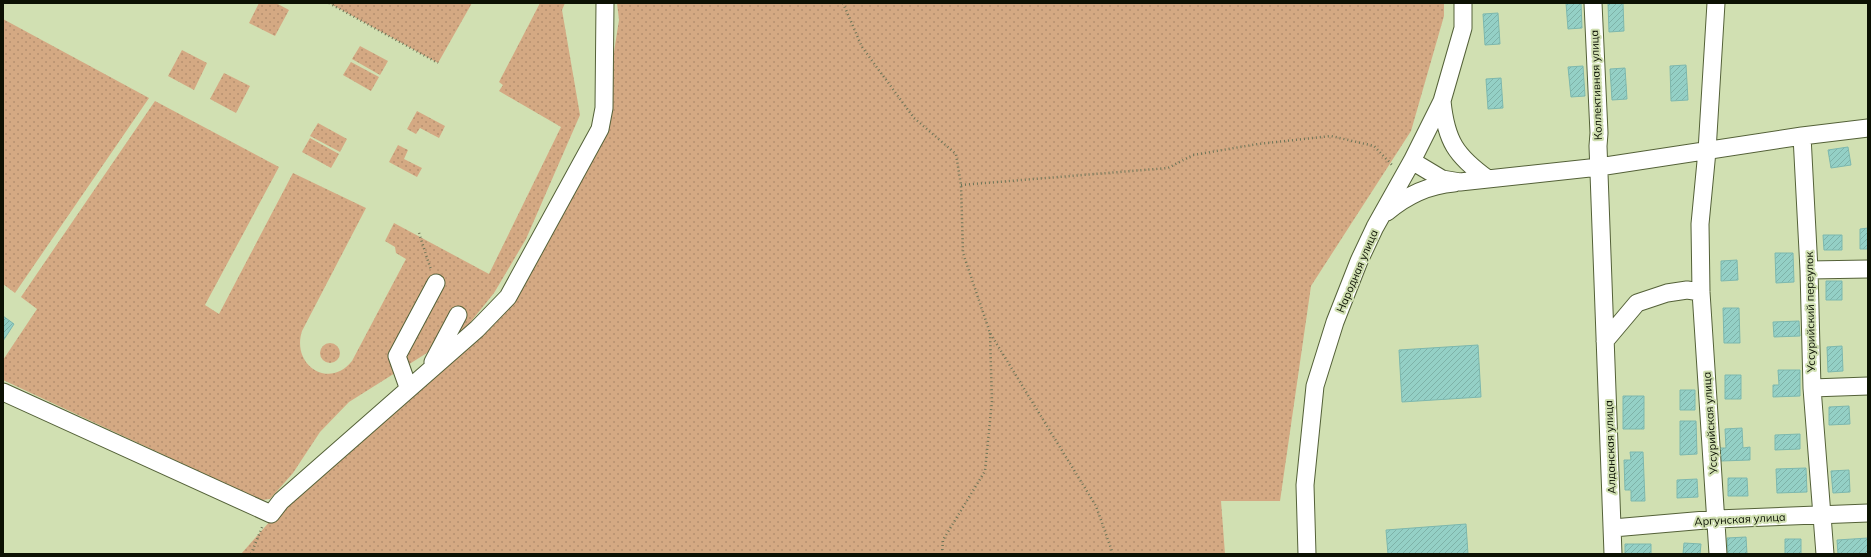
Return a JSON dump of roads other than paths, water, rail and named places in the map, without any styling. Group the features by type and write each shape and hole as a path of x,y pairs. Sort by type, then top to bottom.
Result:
{"street":[{"path":"3,392 271,514 280,501 408,387 477,329 508,297 600,129 604,108 605,3"},
{"name":"Народная улица","path":"1307,554 1305,485 1315,386 1335,322 1359,261 1381,217 1404,177 1442,101 1463,28 1463,3"},
{"name":"Коллективная улица","path":"1593,3 1599,133 1598,167 1605,341"},
{"name":"Уссурийская улица","path":"1716,3 1707,151 1700,224 1701,292 1717,519 1718,554"},
{"path":"1442,101 1445,125 1454,147 1469,165 1488,179"},
{"path":"1381,217 1399,202 1418,192 1438,185 1598,167 1802,136 1868,128"},
{"name":"Уссурийский переулок","path":"1802,136 1809,270 1812,388 1825,554"},
{"path":"1412,161 1442,179 1460,182"},
{"path":"1809,270 1868,269"},
{"path":"408,387 397,356 436,283"},
{"path":"1605,341 1637,303 1667,293 1687,290 1701,292"},
{"path":"429,369 458,315"},
{"name":"Алданская улица","path":"1605,341 1614,554"},
{"path":"1812,388 1868,386"},
{"name":"Аргунская улица","path":"1613,528 1717,519 1868,513"}]}
